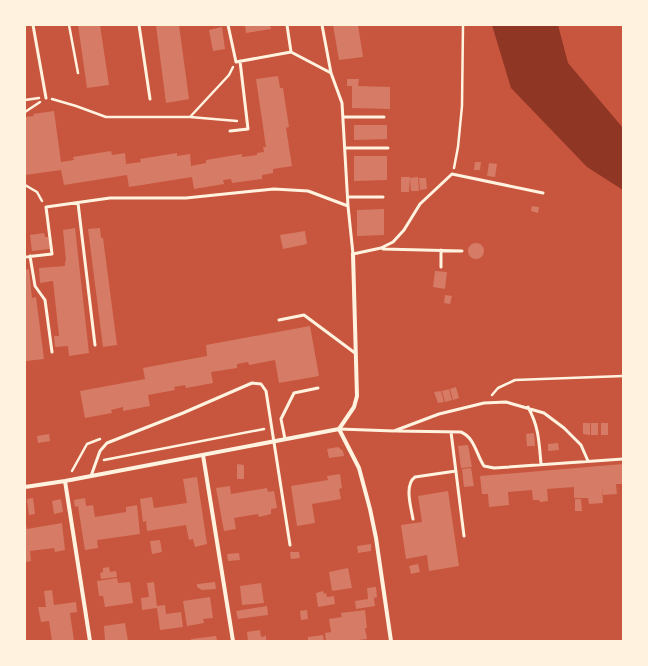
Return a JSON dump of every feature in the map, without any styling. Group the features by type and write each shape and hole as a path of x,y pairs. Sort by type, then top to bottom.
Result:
{"street":[{"path":"25,487 65,481 339,429 354,407 358,384 355,352 353,254"},
{"path":"339,429 359,468 370,509 376,538 391,641"},
{"path":"203,455 234,641"},
{"path":"65,481 90,641"}],"lane":[{"path":"33,25 46,98"},
{"path":"139,25 150,99"},
{"path":"228,25 236,62 291,52 330,73"},
{"path":"287,25 291,52"},
{"path":"322,25 330,73 342,103 348,206 353,254 381,248 462,251"},
{"path":"230,131 248,129 240,61"},
{"path":"343,117 384,117"},
{"path":"345,148 388,148"},
{"path":"381,248 393,242 404,230 420,204 452,174 542,193"},
{"path":"25,257 52,254 46,207 110,198 186,198 274,189 308,191 348,206"},
{"path":"348,197 383,197"},
{"path":"78,202 95,345"},
{"path":"441,267 442,250"},
{"path":"30,256 35,286 45,300 52,352"},
{"path":"279,320 304,315 355,352"},
{"path":"91,476 100,451 107,443 183,413 252,383 261,384 266,391 290,545"},
{"path":"285,439 280,419 294,393 318,388"},
{"path":"394,430 438,414 484,403 506,402 528,407 544,413 564,428 580,445 588,461"},
{"path":"528,407 538,431 541,464"},
{"path":"339,429 461,432 466,434 472,440 479,459 484,466 494,468 623,459"},
{"path":"451,432 464,536"},
{"path":"413,519 409,490 412,479 415,477 456,471"}],"path":[{"path":"70,25 78,73"},
{"path":"452,174 456,161 462,106 463,25"},
{"path":"25,100 46,98"},
{"path":"25,112 46,98"},
{"path":"190,117 247,122"},
{"path":"25,185 37,192 46,207"},
{"path":"484,403 498,388 515,380 623,376"},
{"path":"96,462 271,427"},
{"path":"70,473 76,472"}],"shaded area":[{"path":"492,25 558,25 568,63 623,128 623,190 587,167 511,88"}],"building":[{"path":"78,25 100,25 109,85 87,88"},
{"path":"156,25 179,25 189,99 166,103"},
{"path":"245,25 270,25 271,29 246,33"},
{"path":"333,25 358,25 363,57 339,60"},
{"path":"222,27 225,49 213,51 209,30"},
{"path":"278,76 280,88 283,88 289,127 286,128 292,166 273,169 273,173 262,175 262,179 232,183 231,179 223,180 224,184 194,189 192,177 129,187 127,175 64,185 61,170 25,175 25,117 34,116 33,114 54,111 61,162 74,160 73,157 111,151 112,155 125,153 126,164 141,162 140,159 177,153 177,156 190,154 191,166 206,163 206,160 242,154 242,157 257,155 257,153 264,152 263,147 266,147 256,79"},
{"path":"347,79 359,79 358,86 390,87 390,109 352,108 352,86 347,86"},
{"path":"354,125 387,125 387,139 354,140"},
{"path":"354,156 387,156 387,180 354,181"},
{"path":"475,162 481,162 480,170 474,170"},
{"path":"489,163 497,164 495,177 487,176"},
{"path":"401,177 410,177 409,192 401,192"},
{"path":"418,177 419,191 411,191 410,178"},
{"path":"419,178 426,178 427,189 420,190"},
{"path":"532,206 539,207 538,213 531,211"},
{"path":"384,209 384,235 357,236 357,210"},
{"path":"75,228 89,353 69,356 68,346 55,347 54,336 59,336 53,281 40,283 39,268 65,266 66,261 63,230"},
{"path":"100,228 101,238 103,238 117,345 103,347 88,229"},
{"path":"305,231 307,244 283,249 280,235"},
{"path":"44,233 45,237 48,237 50,249 32,251 30,235"},
{"path":"473,243 479,243 484,248 482,257 479,259 473,259 468,254 468,248"},
{"path":"29,269 32,298 36,297 44,359 26,361 25,270"},
{"path":"435,271 447,272 445,289 433,287"},
{"path":"445,295 452,296 450,304 444,303"},
{"path":"310,326 319,376 279,383 275,360 249,365 248,362 237,364 237,368 211,372 213,383 186,388 185,385 174,387 175,390 148,395 150,406 123,411 123,407 111,410 112,413 85,418 80,391 145,379 143,368 207,356 206,345"},
{"path":"456,387 459,398 453,400 450,389"},
{"path":"449,389 452,400 445,402 442,391"},
{"path":"441,391 444,402 438,403 434,392"},
{"path":"583,423 590,423 590,435 583,434"},
{"path":"591,423 598,423 598,435 591,435"},
{"path":"601,423 608,423 608,435 601,435"},
{"path":"534,433 535,446 527,446 526,434"},
{"path":"49,434 50,441 38,443 37,436"},
{"path":"558,443 559,450 548,451 548,444"},
{"path":"468,445 472,467 461,468 458,446"},
{"path":"338,447 343,451 344,456 329,458 327,449"},
{"path":"237,464 244,465 244,479 237,479"},
{"path":"623,464 623,484 616,484 617,494 603,495 602,485 603,503 589,504 588,498 574,498 574,487 547,489 548,501 540,502 539,500 533,500 532,490 508,492 509,505 489,507 488,494 482,494 480,476"},
{"path":"471,468 474,486 464,487 462,469"},
{"path":"340,474 342,488 339,489 341,499 312,504 315,523 297,526 291,486 328,480 327,476"},
{"path":"197,477 207,544 195,547 193,539 189,540 186,525 147,531 146,521 143,522 140,499 152,497 154,508 187,503 183,479"},
{"path":"230,486 231,494 267,488 268,492 274,491 277,508 271,509 271,514 259,517 258,514 234,518 236,529 224,531 216,488"},
{"path":"448,491 459,566 429,571 427,555 406,559 401,525 422,522 418,496"},
{"path":"33,498 35,514 29,515 27,499"},
{"path":"85,498 86,506 93,505 95,517 126,512 126,507 137,505 140,534 97,540 98,548 85,550 78,506 75,507 74,500"},
{"path":"61,499 63,512 54,514 52,501"},
{"path":"575,499 581,499 582,511 575,511"},
{"path":"25,521 27,529 62,523 65,550 55,552 54,548 30,551 31,561 25,562"},
{"path":"160,540 162,552 152,554 150,541"},
{"path":"371,544 371,551 358,553 357,546"},
{"path":"290,552 299,552 300,558 291,559"},
{"path":"239,553 240,560 228,561 227,554"},
{"path":"418,564 420,572 411,574 409,566"},
{"path":"109,567 110,572 116,571 117,577 101,579 100,573 103,572 103,568"},
{"path":"348,568 352,588 332,591 329,572"},
{"path":"117,578 118,583 130,582 133,603 105,607 103,596 99,596 97,581"},
{"path":"154,582 157,606 165,605 166,614 181,612 183,627 160,630 157,608 142,610 141,598 149,597 147,583"},
{"path":"215,582 216,589 202,590 197,587 197,584"},
{"path":"261,583 264,603 242,605 240,586"},
{"path":"376,587 377,597 374,598 375,606 356,609 355,601 368,599 367,588"},
{"path":"52,590 54,605 76,602 77,612 70,613 74,641 52,641 49,621 41,622 38,607 46,607 44,591"},
{"path":"323,591 324,594 326,593 327,597 334,596 335,604 318,607 316,593"},
{"path":"210,597 213,618 203,619 204,623 187,626 183,601"},
{"path":"267,606 268,615 238,619 236,611"},
{"path":"307,610 308,619 301,620 300,611"},
{"path":"365,610 367,628 365,628 367,639 326,641 325,633 331,632 329,619 342,617 341,613"},
{"path":"125,623 128,641 105,641 104,626"},
{"path":"260,630 261,637 266,636 266,641 248,641 247,632"},
{"path":"323,635 324,641 308,641 308,637"},
{"path":"216,636 217,641 192,641 191,639"}]}
